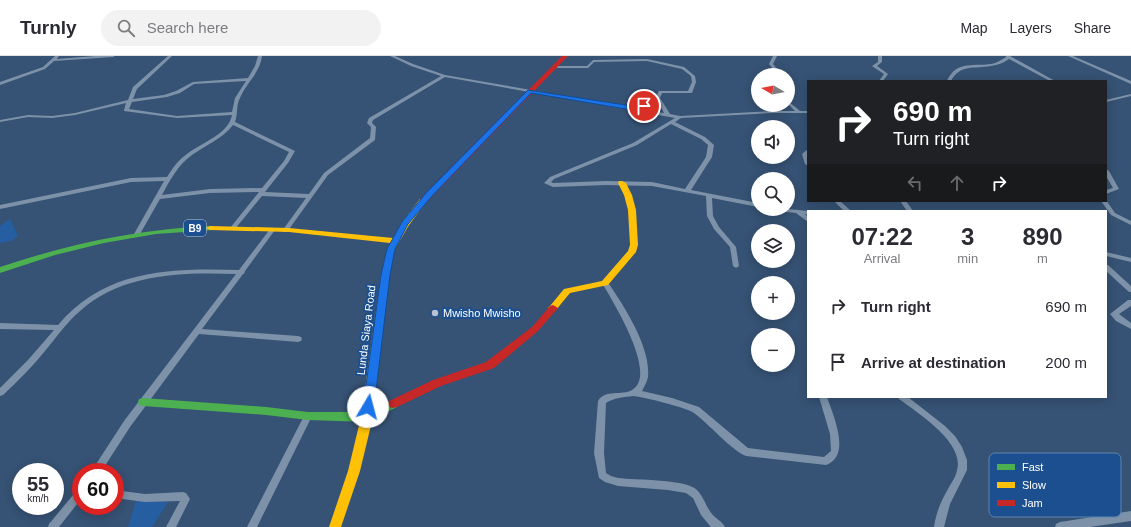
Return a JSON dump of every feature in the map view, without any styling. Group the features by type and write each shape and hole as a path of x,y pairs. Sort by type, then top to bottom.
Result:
{"main road":[{"name":"Lunda Siaya Road","path":"335,527 354,471 367,417 385,275 394,241 422,202 565,56"},
{"path":"143,402 266,411 308,416 367,417 437,383 490,365 535,329 567,291 605,283 633,249 632,210 628,195 622,183"},
{"name":"B9","path":"0,270 61,250 137,234 183,229 233,228 272,230 394,241"}],"street":[{"path":"0,84 41,69 55,58 114,56"},
{"path":"170,56 135,88 130,101 125,107 126,110 171,116 233,113"},
{"path":"137,234 169,179 182,160 224,132 232,123 235,103 248,79 259,66 260,56"},
{"path":"392,56 412,66 444,76 680,117 807,112"},
{"path":"774,68 771,64 775,56"},
{"path":"880,56 880,61 874,66 886,74 882,80"},
{"path":"1070,56 1131,83"},
{"path":"949,80 953,71 958,68 993,65 1006,60 1008,57 1051,80"},
{"path":"554,67 588,68 593,60 643,59 682,68 693,76 694,82 690,92 661,92 658,98 648,101 642,107 632,108"},
{"path":"285,231 309,196 330,171 373,140 374,129 369,122 371,118 444,76"},
{"path":"0,121 28,116 63,115 109,107 130,101 165,96 178,92 193,83 248,79"},
{"path":"1107,101 1131,95"},
{"path":"658,98 668,115"},
{"path":"795,108 799,112"},
{"path":"680,117 635,144 562,173 546,182 553,185 622,183 652,184 751,204"},
{"path":"232,123 292,151 286,162 233,228"},
{"path":"672,123 703,138 711,145 709,157 687,191"},
{"path":"1107,173 1116,189 1107,192"},
{"path":"0,207 131,180 169,179"},
{"path":"159,197 210,192 261,192 309,196"},
{"path":"709,196 710,216 716,228 733,247 736,266"},
{"path":"838,202 847,210"},
{"path":"1105,202 1113,214 1131,223"},
{"path":"795,212 807,213"},
{"path":"798,212 807,219"},
{"path":"102,463 143,402 272,230"},
{"path":"1107,254 1131,260"},
{"path":"1107,268 1131,290"},
{"path":"0,393 81,305 91,298 123,284 171,273 242,272"},
{"path":"605,283 632,330 641,353 645,375 641,386 634,393"},
{"path":"1131,302 1114,314 1119,319 1131,326"},
{"path":"0,326 59,328"},
{"path":"197,331 298,339"},
{"path":"720,527 709,520 692,490 678,487 622,483 608,480 602,475 599,453 600,410 602,401 609,396 634,393 672,401 696,409 746,452 826,461 834,456 835,447 823,398"},
{"path":"903,398 940,425 952,440 962,459 962,468 945,503 939,527"},
{"path":"252,527 308,416"},
{"path":"124,495 145,498 176,495 183,496 185,499 184,502 171,527"},
{"path":"53,527 72,503"},
{"path":"1060,527 1131,516"}],"shaded area":[{"path":"10,219 18,236 11,241 0,243 0,226"},
{"path":"136,501 168,502 152,527 128,527"}],"traffic: fast":[{"path":"0,270 26,261 104,241 156,232 210,228"},
{"path":"143,402 266,411 308,416 367,417 393,404"}],"traffic: slow":[{"path":"553,308 567,291 605,283 632,252 634,245 632,210 628,195 622,183"},
{"path":"335,527 354,471 367,417 385,275 391,249 405,224 423,201"},
{"path":"210,228 289,230 395,241"}],"traffic: jam":[{"path":"423,201 565,56"},
{"path":"393,404 437,383 490,365 535,329 553,308"}],"place":[{"name":"Mwisho Mwisho","path":"435,313"}],"route":[{"path":"368,407 385,275 391,249 394,241 405,224 429,195 530,92 632,108 644,106"}]}
